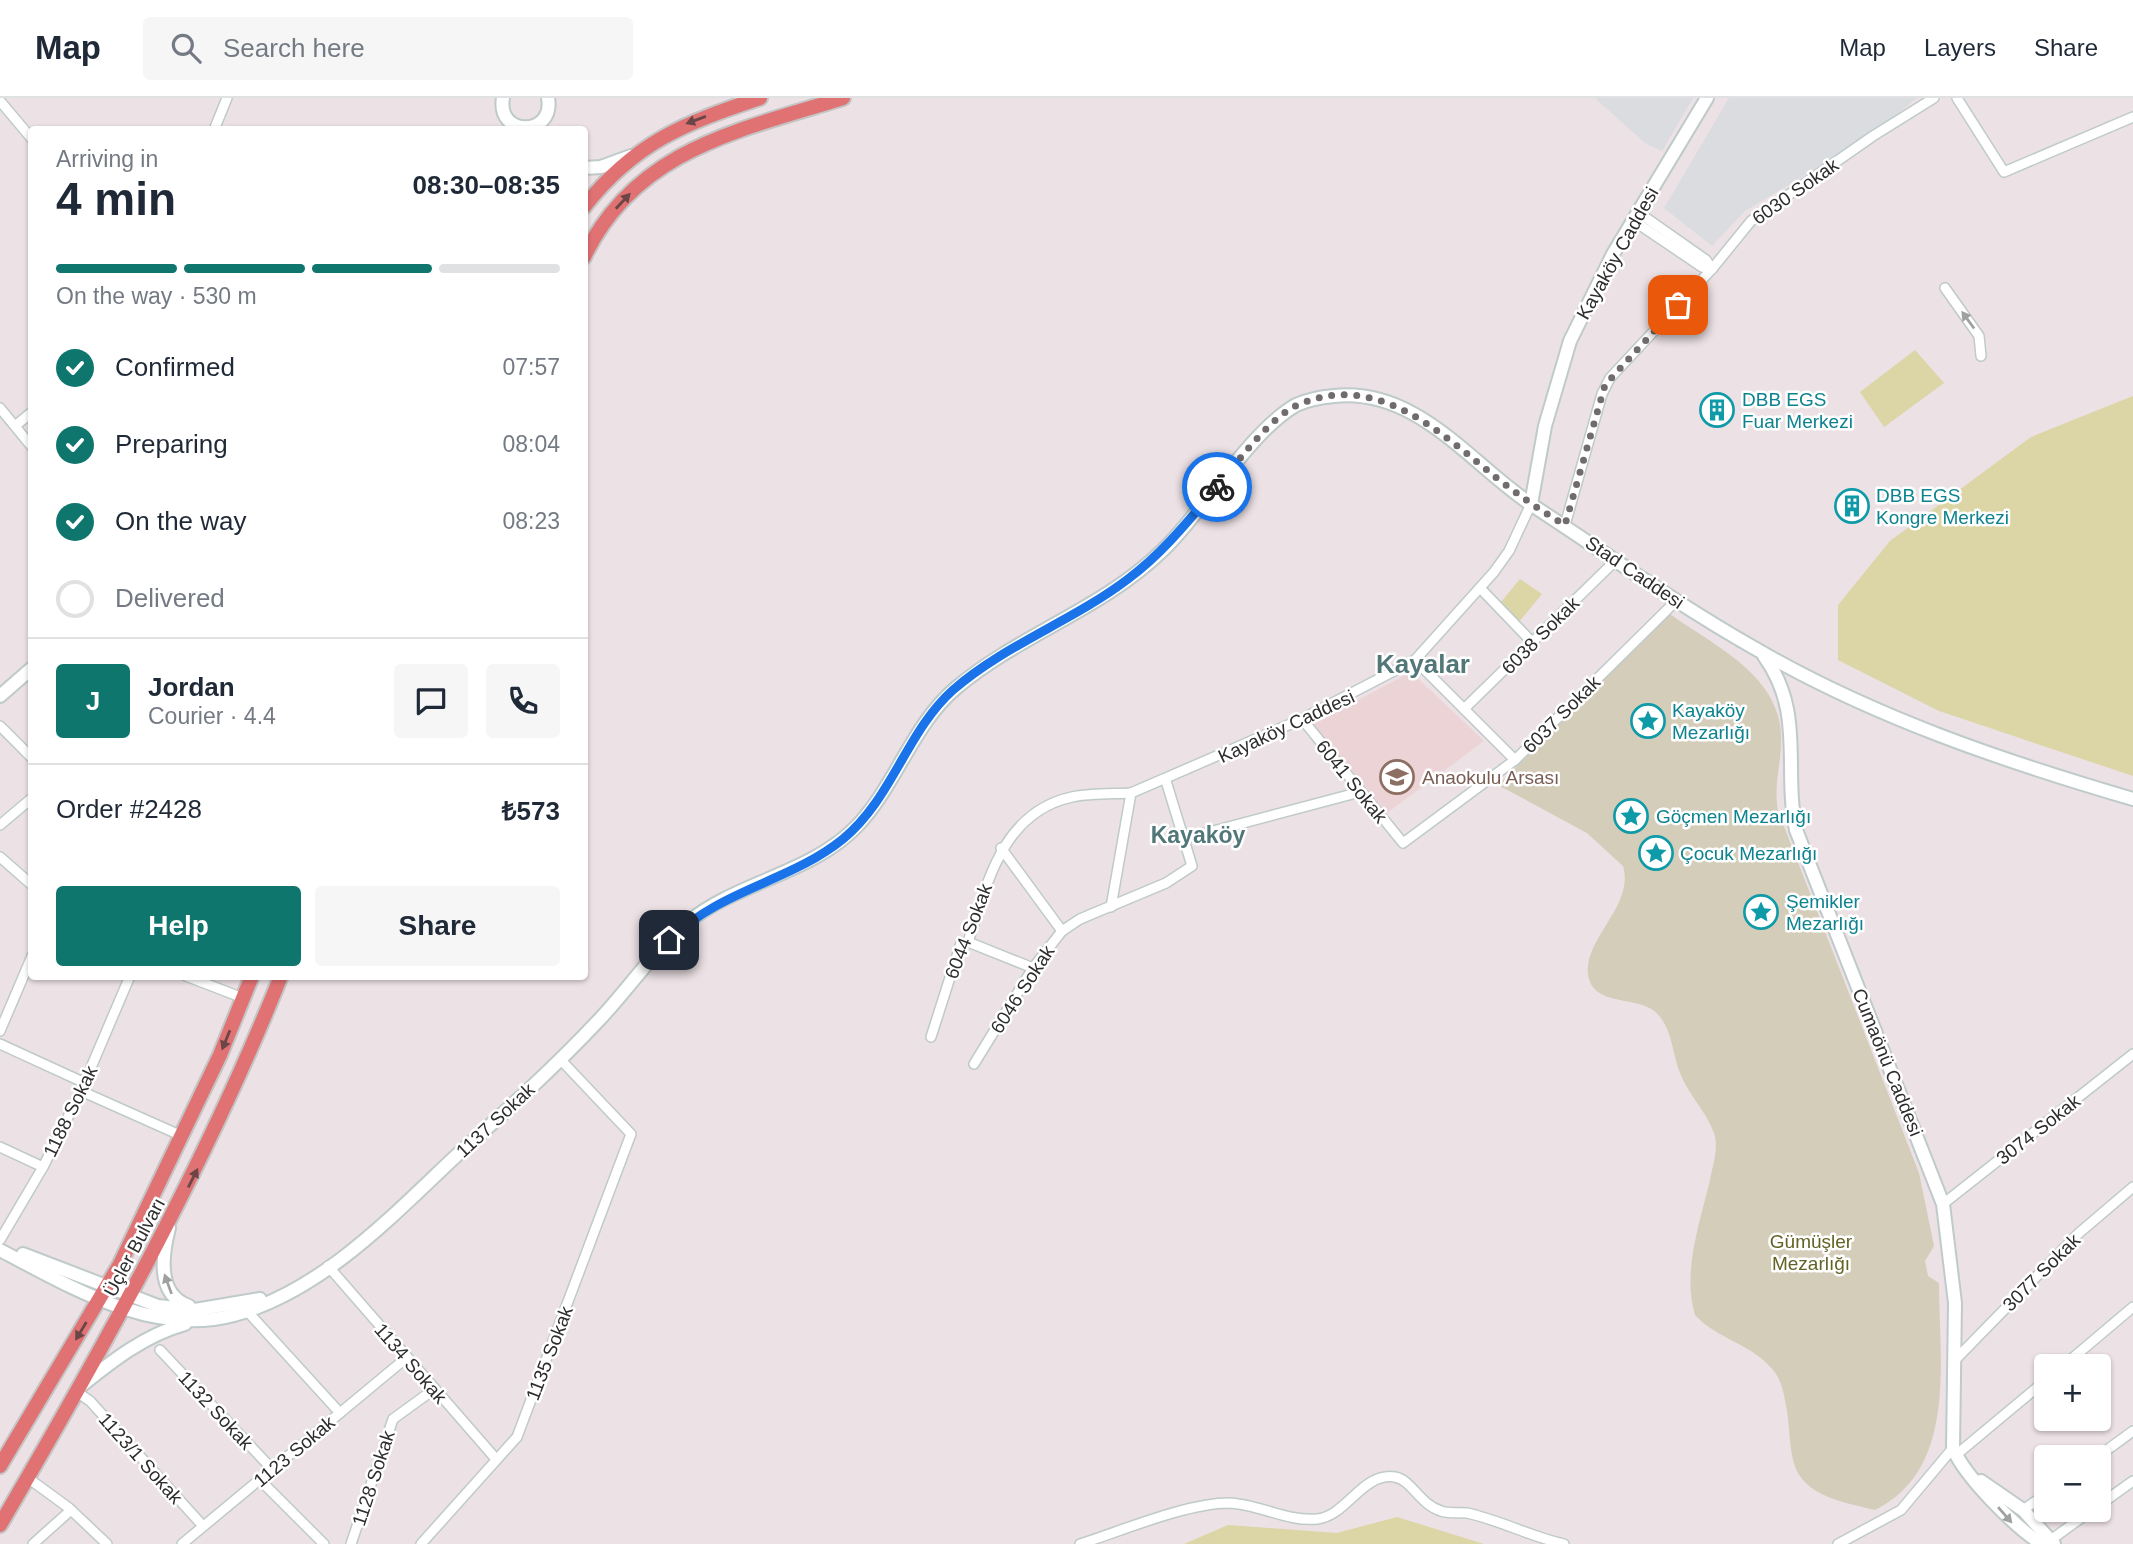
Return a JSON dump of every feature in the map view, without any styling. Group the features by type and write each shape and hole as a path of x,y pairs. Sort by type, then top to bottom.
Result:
{"main road":[{"path":"588,203 638,153 685,123 760,98"},
{"path":"588,249 618,205 638,184 676,157 714,139 844,98"},
{"name":"Üçler Bulvarı","path":"0,1466 104,1292 183,1136 250,980"},
{"name":"Üçler Bulvarı","path":"0,1525 130,1305 245,1067 279,980"}],"street":[{"path":"216,126 227,98"},
{"name":"Kayaköy Caddesi","path":"1132,793 1166,781 1303,719 1415,660 1480,589 1508,551 1531,504 1545,426 1570,341 1613,254 1707,98"},
{"name":"6030 Sokak","path":"1565,525 1605,385 1759,214 1934,98"},
{"path":"1957,98 2004,172 2133,117"},
{"path":"0,101 28,134"},
{"path":"501,101 516,126"},
{"path":"530,126 537,125 548,103"},
{"path":"547,126 548,103"},
{"path":"588,168 601,167 638,153"},
{"path":"1637,217 1706,260 1712,269"},
{"path":"1945,288 1979,336 1981,356"},
{"name":"Stad Caddesi","path":"824,852 860,822 938,707 955,689 989,663 1127,580 1164,550 1249,449 1298,404 1328,396 1355,395 1391,403 1443,432 1531,504 1762,653 1895,717 1967,746 2133,799"},
{"path":"0,408 28,442"},
{"path":"15,426 28,415"},
{"name":"6038 Sokak","path":"1464,709 1616,560"},
{"path":"1480,589 1532,642"},
{"name":"6037 Sokak","path":"1402,843 1515,760 1677,600"},
{"name":"Cumaönü Caddesi","path":"1762,653 1781,684 1791,717 1791,799 1796,830 1943,1203 1955,1303 1954,1451"},
{"path":"1415,660 1515,760"},
{"path":"0,696 28,672"},
{"name":"6041 Sokak","path":"1303,719 1402,843"},
{"path":"0,726 28,754"},
{"path":"1166,781 1183,839 1360,792"},
{"path":"1111,907 1132,793"},
{"name":"6044 Sokak","path":"931,1037 961,943 968,942 1001,848 1025,822 1055,803 1072,797 1132,793"},
{"path":"0,825 28,801"},
{"name":"6046 Sokak","path":"974,1064 1033,968 1062,931 1166,883 1192,866 1183,839"},
{"path":"1001,848 1062,931"},
{"name":"1137 Sokak","path":"130,1305 157,1318 200,1321 247,1311 293,1289 375,1231 560,1059 603,1015 655,954 695,917 743,890 824,852"},
{"path":"0,857 28,882"},
{"path":"968,942 1033,968"},
{"path":"0,1031 28,965"},
{"name":"1188 Sokak","path":"0,1240 43,1167 83,1087 128,980"},
{"path":"196,980 243,998"},
{"path":"0,1044 183,1136"},
{"name":"3074 Sokak","path":"1943,1203 2133,1054"},
{"name":"1135 Sokak","path":"421,1544 517,1437 631,1134 560,1059"},
{"path":"0,1147 43,1167"},
{"name":"3077 Sokak","path":"1953,1362 2079,1233 2133,1187"},
{"path":"171,1220 163,1264 168,1289 176,1300 185,1305 220,1307"},
{"path":"0,1248 130,1305 174,1309 220,1307 293,1289"},
{"name":"1134 Sokak","path":"328,1266 405,1359 496,1459"},
{"path":"2077,1354 2133,1307"},
{"path":"247,1311 340,1413"},
{"path":"78,1389 149,1338 200,1321"},
{"name":"1132 Sokak","path":"160,1350 272,1469"},
{"name":"1123 Sokak","path":"182,1544 405,1359"},
{"name":"1123/1 Sokak","path":"78,1389 203,1527"},
{"path":"1838,1544 1901,1510 1954,1451 2034,1389"},
{"name":"1128 Sokak","path":"351,1544 393,1419 433,1390"},
{"path":"2111,1447 2133,1431"},
{"path":"1954,1451 2012,1523 2048,1543"},
{"path":"1080,1544 1191,1509 1226,1503 1257,1505 1298,1519 1321,1519 1373,1480 1393,1476 1405,1480 1421,1501 1442,1511 1467,1513 1564,1544"},
{"path":"27,1478 71,1510 107,1544"},
{"path":"1975,1478 2023,1510 2048,1543"},
{"path":"260,1480 324,1544"},
{"path":"2111,1497 2133,1481"},
{"path":"2023,1510 2034,1502"},
{"path":"33,1544 71,1510"},
{"path":"2048,1543 2076,1522"}],"shaded area":[{"path":"1595,98 1693,98 1662,151 1645,143"},
{"path":"1729,98 1917,98 1865,139 1745,211 1712,246 1664,208"},
{"path":"1915,350 1944,383 1884,427 1860,392"},
{"path":"2133,396 2133,776 1939,711 1838,660 1838,605 1890,541 2031,437"},
{"path":"1520,579 1542,594 1519,622 1501,602"},
{"name":"Anaokulu Arsası","path":"1411,672 1484,741 1387,813 1313,724"},
{"path":"1397,1517 1484,1544 1184,1544 1228,1525 1337,1533"}],"green space":[{"name":"Gümüşler Mezarlığı","path":"1670,614 1741,664 1757,679 1778,715 1781,736 1776,791 1778,811 1919,1173 1934,1246 1925,1261 1928,1276 1939,1283 1941,1378 1938,1410 1932,1440 1920,1468 1902,1492 1875,1510 1830,1498 1810,1487 1802,1479 1794,1462 1785,1400 1776,1375 1765,1361 1714,1330 1695,1315 1690,1282 1691,1264 1715,1156 1714,1133 1683,1081 1668,1031 1659,1016 1645,1006 1605,996 1591,984 1588,974 1593,947 1622,894 1625,880 1623,866 1587,833 1498,785"}],"way so far":[{"path":"1217,487 1273,424 1298,404 1328,396 1355,395 1391,403 1443,432 1531,504 1565,525 1605,385 1678,305"}],"place":[{"name":"DBB EGS Fuar Merkezi","path":"1717,410"},
{"name":"DBB EGS Kongre Merkezi","path":"1852,506"},
{"name":"Kayaköy Mezarlığı","path":"1648,721"},
{"name":"Anaokulu Arsası","path":"1397,777"},
{"name":"Göçmen Mezarlığı","path":"1631,816"},
{"name":"Çocuk Mezarlığı","path":"1656,853"},
{"name":"Şemikler Mezarlığı","path":"1761,912"}],"district":[{"name":"Kayalar","path":"1423,664"},
{"name":"Kayaköy","path":"1198,835"}],"route":[{"path":"669,940 712,906 824,852 842,839 878,800 946,697 989,663 1127,580 1164,550 1217,487"}]}
